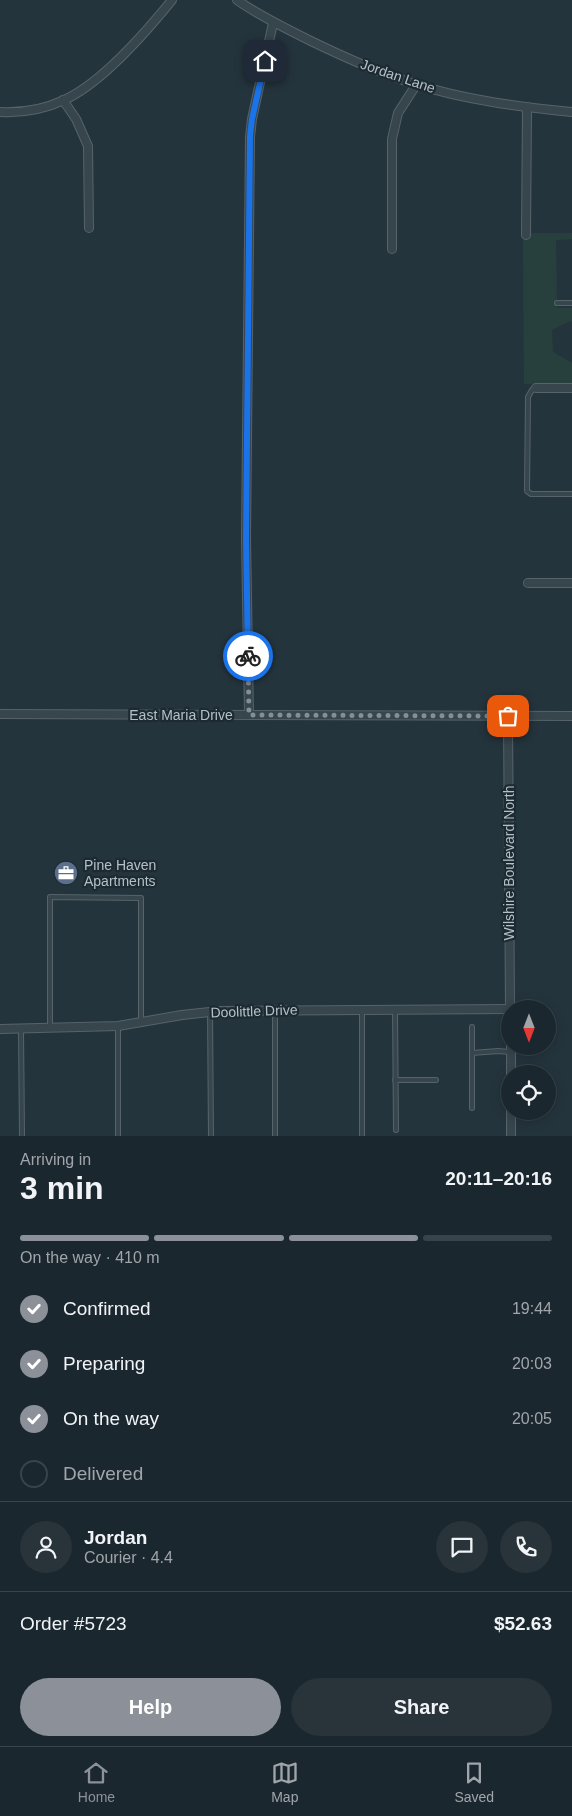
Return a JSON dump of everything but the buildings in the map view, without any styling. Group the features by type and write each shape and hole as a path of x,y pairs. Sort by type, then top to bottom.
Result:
{"street":[{"path":"0,112 43,107 63,100 86,88 122,56 172,0"},
{"name":"Jordan Lane","path":"237,0 273,23 374,70 416,85 473,98 572,112"},
{"path":"249,715 246,539 250,136 273,23"},
{"path":"392,249 393,133 398,113 416,85"},
{"path":"63,100 79,126 88,146 89,228"},
{"path":"526,107 526,235"},
{"path":"536,388 572,388"},
{"path":"528,582 572,583"},
{"name":"East Maria Drive","path":"0,714 572,716"},
{"name":"Wilshire Boulevard North","path":"508,716 510,1000"},
{"name":"Doolittle Drive","path":"0,1029 118,1026 210,1012 501,1009"},
{"path":"511,1120 511,1136"}],"lane":[{"path":"557,303 572,303"},
{"path":"536,388 532,390 528,397 527,491 531,494 572,494"},
{"path":"50,1028 50,897 140,898 140,1023"},
{"path":"362,1009 362,1136"},
{"path":"395,1009 396,1130"},
{"path":"275,1010 275,1136"},
{"path":"210,1012 211,1136"},
{"path":"118,1026 118,1136"},
{"path":"472,1027 472,1108"},
{"path":"22,1029 22,1136"},
{"path":"472,1053 501,1051"},
{"path":"395,1080 436,1080"}],"green space":[{"path":"523,233 572,233 572,239 556,240 557,308 572,308 572,322 570,321 552,330 553,352 572,363 572,383 524,384"}],"way so far":[{"path":"248,656 249,715 508,716"}],"place":[{"name":"Pine Haven Apartments","path":"66,873"}],"route":[{"path":"248,656 246,539 250,136 265,61"}]}
